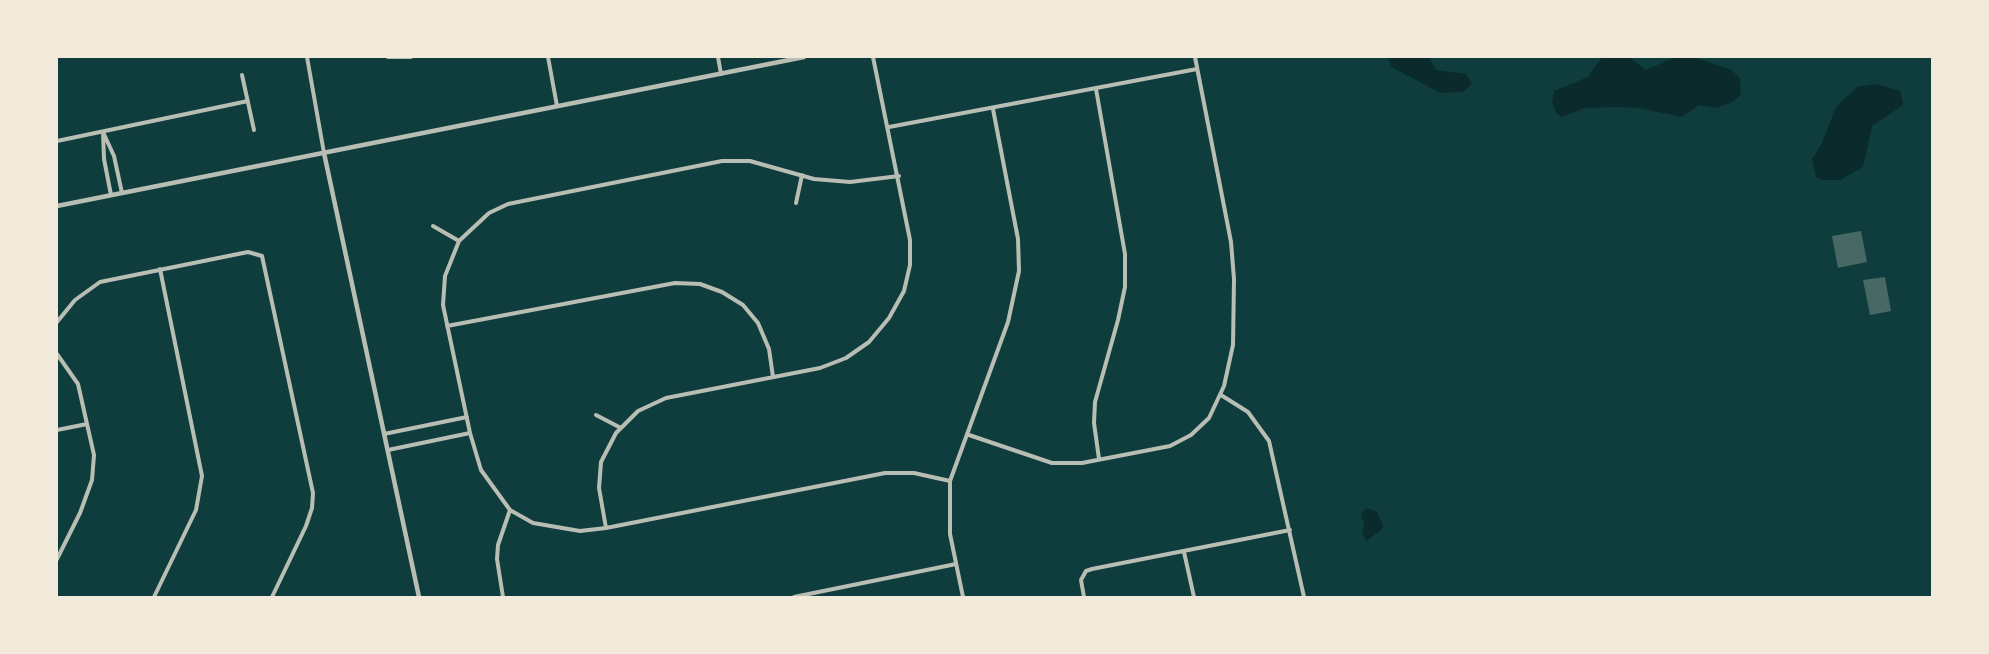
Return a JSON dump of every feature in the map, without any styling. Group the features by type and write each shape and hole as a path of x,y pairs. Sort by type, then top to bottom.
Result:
{"street":[{"path":"307,57 324,153 419,597"},
{"path":"388,58 411,57"},
{"path":"548,57 557,107"},
{"path":"718,57 722,75"},
{"path":"57,206 804,57"},
{"path":"606,528 599,488 601,462 608,445 638,411 666,398 820,368 846,358 869,342 889,318 904,291 910,265 910,240 899,176 873,57"},
{"path":"969,435 1052,463 1082,464 1170,446 1191,435 1209,418 1221,395 1233,345 1234,279 1231,242 1195,57"},
{"path":"889,128 1197,69"},
{"path":"242,75 254,130"},
{"path":"1096,89 1125,265 1125,287 1118,320 1095,402 1094,423 1099,459"},
{"path":"57,141 248,101"},
{"path":"963,597 949,522 950,481 969,435 1008,321 1019,271 1018,239 993,109"},
{"path":"103,132 114,156 122,193"},
{"path":"103,132 104,159 111,195"},
{"path":"899,176 850,182 802,176 750,161 722,161 508,204 489,213 456,246 447,268 443,291 447,326 470,433 481,470 510,510 533,523 580,531 606,528 885,473 914,473 950,481"},
{"path":"796,204 802,176"},
{"path":"433,226 459,241"},
{"path":"57,322 75,300 100,282 251,251 258,253 265,261 313,493 312,508 306,526 272,597"},
{"path":"154,597 196,510 201,486 199,457 160,269"},
{"path":"447,326 675,283 700,284 722,292 743,305 758,323 768,349 773,377"},
{"path":"57,354 78,384 94,455 92,480 80,513 57,559"},
{"path":"1221,395 1248,412 1269,441 1304,597"},
{"path":"596,415 621,428"},
{"path":"384,434 467,417"},
{"path":"57,430 87,424"},
{"path":"388,450 470,433"},
{"path":"503,597 497,559 498,545 510,510"},
{"path":"1084,597 1081,585 1083,575 1092,569 1290,530"},
{"path":"1184,552 1194,597"},
{"path":"794,597 956,564"}],"water":[{"path":"1388,57 1429,57 1436,70 1466,74 1472,84 1463,92 1441,93 1391,67"},
{"path":"1602,57 1629,57 1646,70 1676,57 1696,58 1732,70 1740,79 1741,94 1733,102 1716,108 1699,105 1682,117 1639,108 1614,107 1585,108 1562,117 1557,114 1552,103 1554,91 1588,77"},
{"path":"1876,84 1900,91 1903,105 1872,126 1863,167 1840,180 1823,180 1816,177 1812,159 1822,143 1836,107 1857,87"},
{"path":"1366,508 1376,511 1383,525 1381,530 1366,541 1362,532 1364,523 1361,514"}],"building":[{"path":"1861,231 1867,262 1838,268 1832,236"},
{"path":"1885,277 1891,311 1870,315 1863,280"}]}
